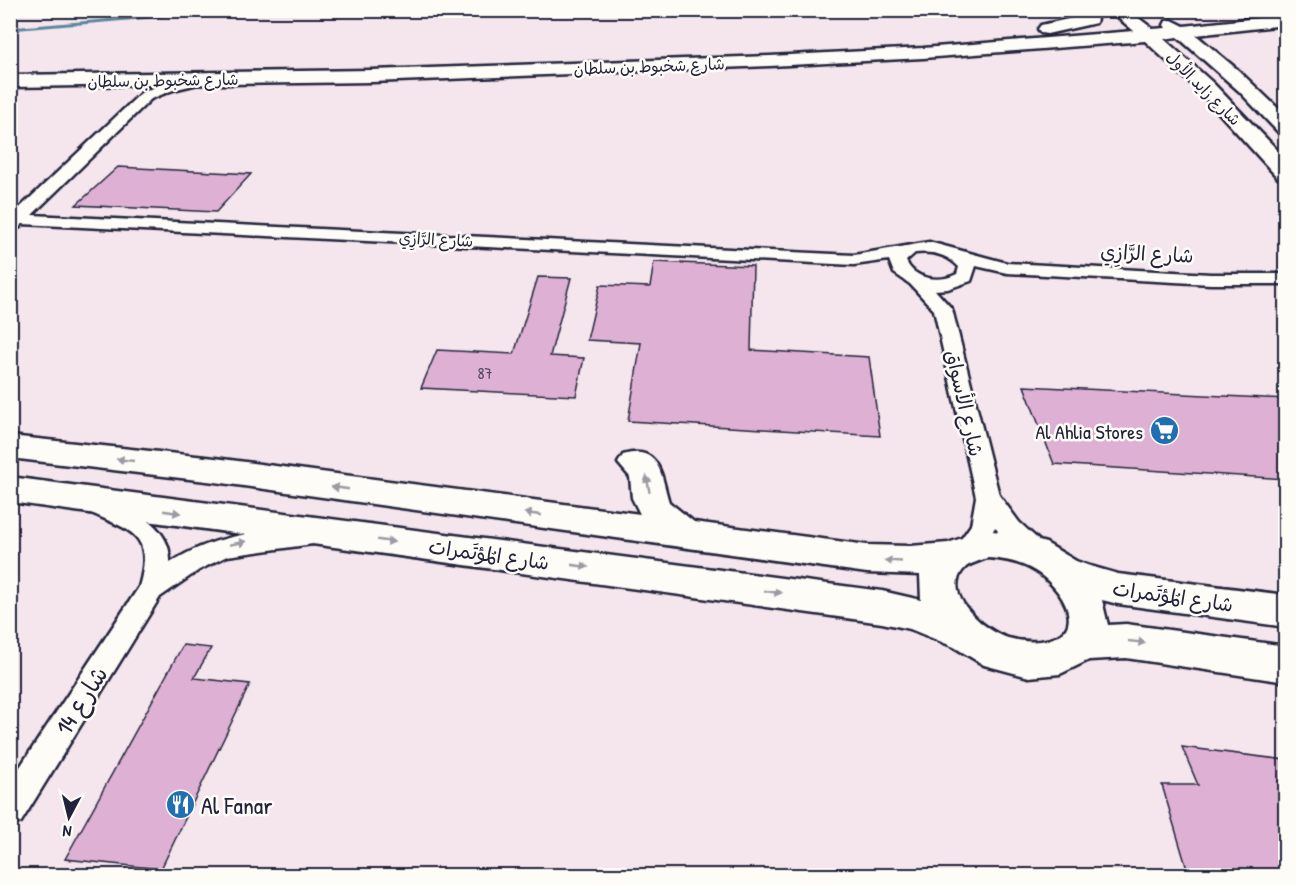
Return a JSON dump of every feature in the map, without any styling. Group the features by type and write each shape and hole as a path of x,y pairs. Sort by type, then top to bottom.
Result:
{"main road":[{"path":"1038,30 1087,21 1091,10"},
{"name":"شارع زايد الأول","path":"1117,10 1155,25 1236,78 1286,129"},
{"name":"شارع شخبوط بن سلطان","path":"10,81 197,80 543,71 923,53 1061,43 1241,10"},
{"path":"923,53 1286,12"},
{"path":"1236,78 1222,52 1223,34 1286,20"},
{"name":"شارع شخبوط بن سلطان","path":"10,66 210,68 512,62 694,54 1038,30 1286,20"},
{"path":"1155,25 1241,97 1272,114"},
{"name":"شارع زايد الأول","path":"1155,25 1185,67 1209,89 1286,173"},
{"path":"1061,43 1136,48 1162,55 1185,67"},
{"path":"10,447 214,470 891,561 959,553 1001,544 1050,563 1077,586 1085,601 1089,616 1086,631 1079,644 1063,655 1046,660 1025,660 985,648 964,634 951,621 942,607 938,592 938,579 942,567 959,553"},
{"path":"635,463 647,477 650,497 656,512 687,535"},
{"name":"شارع المُؤتَمرات","path":"10,489 882,607 925,617 964,634"},
{"name":"شارع المُؤتَمرات","path":"1050,563 1084,580 1118,589 1286,611"},
{"path":"1079,644 1126,641 1286,664"}],"street":[{"path":"15,222 146,96 168,87 197,80"},
{"path":"130,81 146,88 146,96"},
{"name":"شارع الرَّازِي","path":"15,222 854,260 929,247 1007,268 1211,279 1286,279"},
{"path":"902,253 898,266 911,277"},
{"path":"943,309 968,267 959,256"},
{"name":"شارع الرَّازِي","path":"854,260 936,284 1007,268"},
{"name":"شارع الأسواق","path":"911,277 943,309 988,497 1010,529 1050,563"},
{"name":"شارع الأسواق","path":"959,553 983,527 988,497"},
{"name":"شارع 14","path":"10,811 151,590 159,557 155,540 141,527 89,501"},
{"name":"شارع 14","path":"151,590 189,561 221,546 256,540 338,534"}],"building":[{"path":"118,167 251,174 216,212 76,205"},
{"path":"654,262 753,266 751,350 869,357 880,436 628,421 641,343 587,340 600,285 650,287"},
{"path":"538,277 571,278 550,356 584,358 576,396 421,388 437,350 514,354"},
{"name":"Al Ahlia Stores","path":"1024,386 1286,399 1286,479 1054,464"},
{"path":"183,645 211,648 194,678 250,684 161,869 65,859"},
{"path":"1182,747 1286,760 1286,876 1189,876 1162,785 1198,785"}],"waterway":[{"path":"10,29 163,16 271,10"}],"place":[{"name":"Al Ahlia Stores","path":"1164,431"},
{"name":"Al Fanar","path":"180,805"}]}
